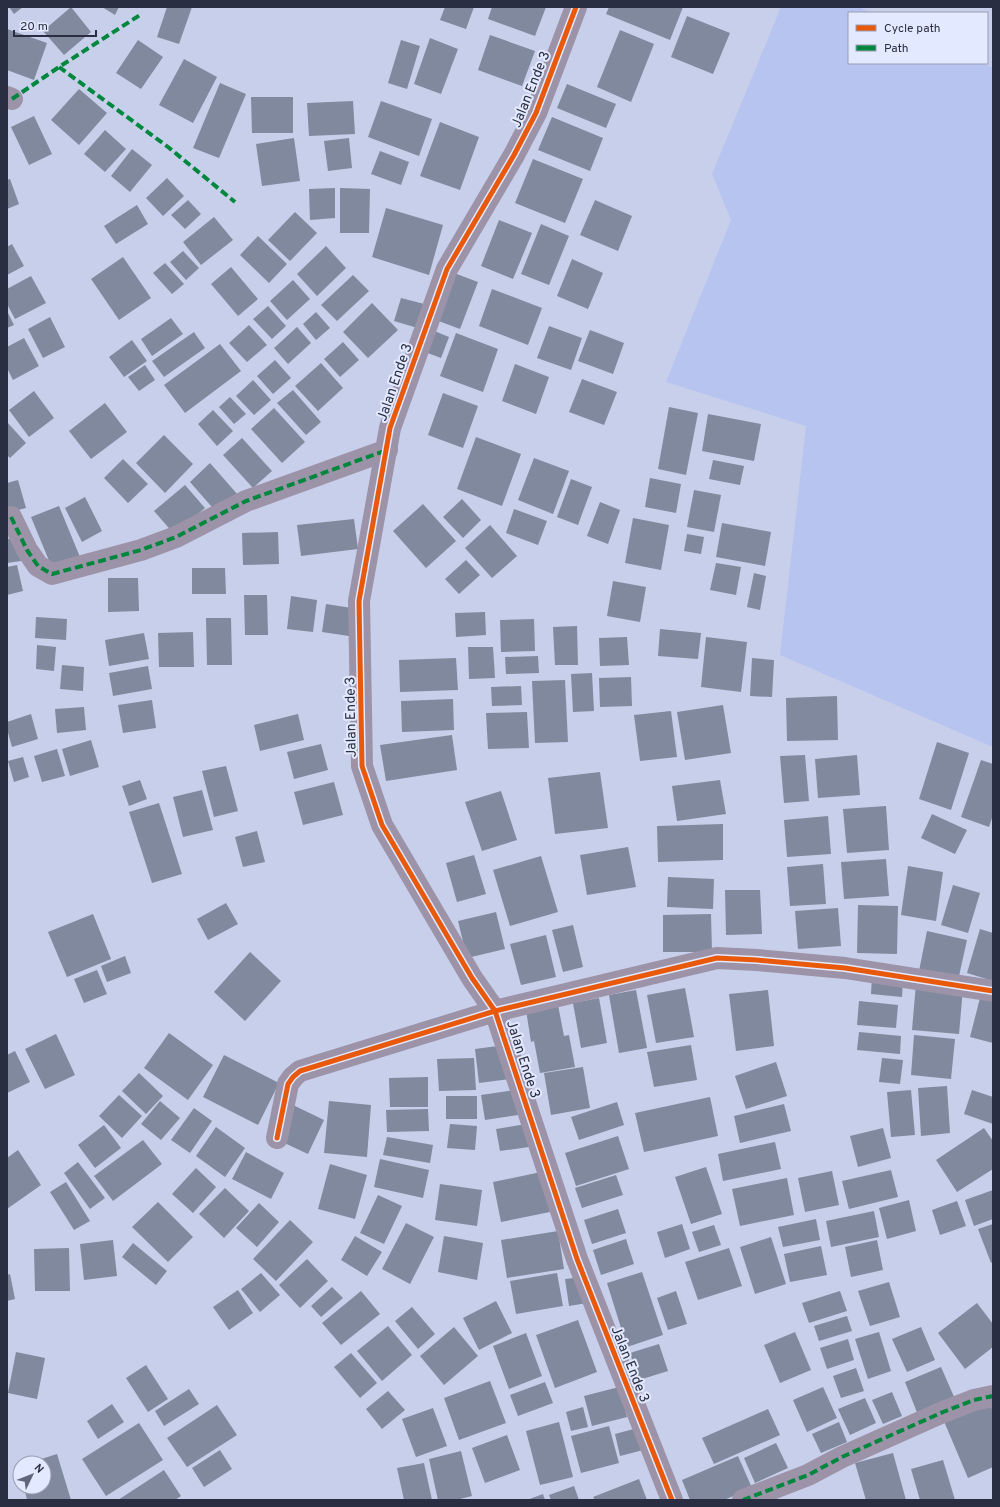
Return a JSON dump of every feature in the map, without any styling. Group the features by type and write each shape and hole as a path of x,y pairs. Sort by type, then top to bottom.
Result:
{"street":[{"name":"Jalan Ende 3","path":"576,7 536,113 514,155 447,270 390,428 359,601 362,766 382,825 472,978 495,1011 577,1259 672,1500"},
{"path":"11,517 27,550 38,566 52,574 141,550 176,537 246,501 387,450"},
{"path":"277,1138 288,1084 292,1077 300,1071 495,1011 717,958 844,968 993,991"},
{"path":"743,1500 808,1475 842,1457 943,1412 974,1400 993,1396"}],"shaded area":[{"path":"781,7 859,7 870,12 848,12 848,64 984,64 993,68 993,747 780,655 806,426 666,382 731,220 712,174"}],"building":[{"path":"9,7 23,7 14,14"},
{"path":"71,7 91,32 64,55 43,31"},
{"path":"102,7 119,7 115,15"},
{"path":"167,7 192,7 179,44 157,37"},
{"path":"445,7 474,7 466,29 440,20"},
{"path":"492,7 546,7 535,36 488,19"},
{"path":"609,7 683,7 670,40 606,14"},
{"path":"687,16 730,33 713,74 671,57"},
{"path":"7,29 47,43 34,80 7,70"},
{"path":"620,30 654,44 631,102 597,87"},
{"path":"490,35 535,51 522,86 478,70"},
{"path":"430,38 458,49 441,94 414,84"},
{"path":"138,40 163,57 141,89 116,73"},
{"path":"401,40 420,46 407,89 388,83"},
{"path":"184,59 217,77 193,123 159,105"},
{"path":"220,83 246,94 219,158 193,148"},
{"path":"567,84 616,104 606,128 557,108"},
{"path":"79,89 107,113 79,145 51,120"},
{"path":"251,97 293,97 293,133 252,133"},
{"path":"353,101 355,134 309,136 307,103"},
{"path":"381,101 432,119 419,156 368,137"},
{"path":"34,116 52,154 29,165 11,127"},
{"path":"552,117 603,138 590,171 538,150"},
{"path":"440,122 479,137 460,190 420,176"},
{"path":"105,130 126,149 105,172 84,154"},
{"path":"294,138 300,181 262,186 256,144"},
{"path":"349,138 352,168 328,171 324,141"},
{"path":"132,149 152,165 130,192 111,176"},
{"path":"380,151 409,162 401,185 371,174"},
{"path":"533,159 583,179 565,223 515,203"},
{"path":"167,178 184,196 163,216 146,198"},
{"path":"10,179 19,204 7,209 7,180"},
{"path":"335,188 335,218 310,220 309,189"},
{"path":"340,188 370,189 369,233 340,233"},
{"path":"188,200 201,214 185,229 171,215"},
{"path":"595,200 632,216 618,251 580,235"},
{"path":"137,205 148,224 116,244 104,226"},
{"path":"386,208 443,225 429,275 372,257"},
{"path":"295,212 317,233 290,261 268,240"},
{"path":"214,217 233,240 201,265 183,242"},
{"path":"499,220 532,233 513,279 481,266"},
{"path":"541,224 569,236 549,285 521,274"},
{"path":"258,236 287,264 269,283 240,255"},
{"path":"12,244 24,266 7,275 7,247"},
{"path":"326,246 346,268 317,296 297,274"},
{"path":"183,251 199,268 186,280 170,262"},
{"path":"123,257 151,298 119,320 91,279"},
{"path":"572,259 603,273 588,309 557,296"},
{"path":"165,263 184,284 172,294 153,273"},
{"path":"231,267 258,299 238,316 211,284"},
{"path":"454,273 478,282 460,329 436,320"},
{"path":"353,275 369,291 337,321 321,305"},
{"path":"31,276 46,303 15,319 7,304 7,289"},
{"path":"293,280 310,299 287,320 270,301"},
{"path":"492,289 542,308 528,345 479,326"},
{"path":"401,298 428,305 421,329 394,321"},
{"path":"372,303 398,330 368,358 343,332"},
{"path":"268,306 286,326 272,339 253,319"},
{"path":"7,311 14,325 7,328"},
{"path":"316,312 330,328 316,340 303,324"},
{"path":"50,317 65,347 43,358 28,329"},
{"path":"171,318 183,334 152,356 141,339"},
{"path":"249,325 267,345 247,362 229,343"},
{"path":"549,326 582,338 571,370 537,358"},
{"path":"297,327 311,343 288,364 274,348"},
{"path":"432,330 449,337 441,358 425,352"},
{"path":"590,330 624,343 613,374 578,361"},
{"path":"194,332 205,348 164,377 152,361"},
{"path":"456,333 498,349 483,392 440,376"},
{"path":"24,338 39,366 13,380 7,368 7,347"},
{"path":"132,340 147,361 124,377 109,357"},
{"path":"343,342 359,360 340,377 324,359"},
{"path":"220,344 241,371 185,413 164,385"},
{"path":"275,360 291,378 273,394 257,376"},
{"path":"321,363 343,388 318,411 295,386"},
{"path":"515,364 549,377 536,414 502,401"},
{"path":"145,365 155,380 139,391 128,377"},
{"path":"582,379 617,392 604,425 569,412"},
{"path":"253,380 271,400 254,415 236,396"},
{"path":"293,390 321,422 306,435 277,403"},
{"path":"34,391 54,418 29,437 9,410"},
{"path":"443,393 478,406 463,448 428,435"},
{"path":"230,397 246,414 234,424 219,407"},
{"path":"105,403 127,432 91,459 69,431"},
{"path":"669,407 698,413 686,475 658,469"},
{"path":"274,408 305,442 282,463 251,429"},
{"path":"213,410 233,431 217,446 198,424"},
{"path":"708,414 761,424 754,461 702,451"},
{"path":"7,422 26,443 10,458 7,455"},
{"path":"164,435 193,464 165,493 136,463"},
{"path":"476,437 521,454 502,506 457,489"},
{"path":"242,438 272,471 253,488 223,455"},
{"path":"534,458 569,471 553,514 518,500"},
{"path":"123,459 148,484 128,503 104,478"},
{"path":"713,460 744,466 740,485 709,479"},
{"path":"210,463 238,495 218,514 190,482"},
{"path":"650,478 681,484 676,513 645,507"},
{"path":"571,479 592,487 578,525 557,517"},
{"path":"18,480 26,508 7,513 7,483"},
{"path":"185,485 205,508 174,534 154,511"},
{"path":"694,490 721,495 714,532 687,527"},
{"path":"85,497 102,531 82,542 65,508"},
{"path":"462,499 481,520 463,538 443,517"},
{"path":"600,502 620,510 608,544 587,536"},
{"path":"423,504 456,541 426,568 393,531"},
{"path":"59,506 80,557 52,568 31,517"},
{"path":"514,509 547,521 538,545 506,533"},
{"path":"633,518 669,525 661,570 625,563"},
{"path":"354,519 358,549 301,556 297,525"},
{"path":"722,523 771,532 765,566 716,557"},
{"path":"490,525 517,556 492,578 465,548"},
{"path":"278,532 279,564 243,565 242,533"},
{"path":"687,534 704,537 701,554 684,551"},
{"path":"16,538 21,561 7,563 7,539"},
{"path":"466,560 480,575 459,594 445,579"},
{"path":"716,563 741,567 736,595 710,590"},
{"path":"17,565 23,591 7,595 7,567"},
{"path":"192,568 225,568 226,594 192,594"},
{"path":"754,573 766,576 760,610 747,607"},
{"path":"108,578 138,578 139,611 108,612"},
{"path":"613,581 646,587 640,622 607,616"},
{"path":"244,595 267,595 268,635 245,635"},
{"path":"291,596 317,600 313,632 287,629"},
{"path":"326,604 352,608 349,636 322,632"},
{"path":"485,612 486,635 456,637 455,613"},
{"path":"36,617 67,619 66,640 35,638"},
{"path":"206,618 231,618 232,665 207,665"},
{"path":"534,619 535,651 501,652 500,620"},
{"path":"577,626 578,665 555,665 553,627"},
{"path":"660,629 701,633 698,659 658,656"},
{"path":"193,632 194,667 159,667 158,633"},
{"path":"144,633 149,659 109,666 105,640"},
{"path":"627,637 629,665 600,666 599,638"},
{"path":"706,637 747,642 741,692 701,687"},
{"path":"37,645 56,647 54,671 36,669"},
{"path":"468,647 493,647 495,678 469,679"},
{"path":"538,656 539,673 506,674 505,657"},
{"path":"456,658 458,690 400,692 399,660"},
{"path":"752,658 774,660 772,697 750,696"},
{"path":"62,665 84,667 83,691 60,689"},
{"path":"148,666 152,689 113,696 109,673"},
{"path":"592,673 594,711 573,712 571,674"},
{"path":"631,677 632,706 600,707 599,678"},
{"path":"565,680 568,742 535,743 532,681"},
{"path":"521,686 522,705 492,706 491,687"},
{"path":"837,696 838,740 787,741 786,698"},
{"path":"453,699 454,730 402,732 401,701"},
{"path":"152,700 156,728 123,733 118,705"},
{"path":"723,705 731,753 685,760 677,712"},
{"path":"84,707 86,730 57,733 55,709"},
{"path":"671,711 677,757 640,761 634,715"},
{"path":"527,712 529,748 488,749 486,713"},
{"path":"31,714 38,739 12,747 7,729 7,722"},
{"path":"298,714 304,740 260,751 254,725"},
{"path":"452,735 457,770 386,781 380,745"},
{"path":"91,740 99,767 70,776 62,749"},
{"path":"937,742 969,753 951,810 919,799"},
{"path":"321,744 328,770 294,779 287,752"},
{"path":"57,749 65,776 42,782 34,756"},
{"path":"805,755 809,801 784,803 780,756"},
{"path":"857,755 860,795 818,798 815,759"},
{"path":"23,757 29,777 14,782 8,761"},
{"path":"981,760 993,764 993,815 989,827 961,817"},
{"path":"226,766 238,811 214,817 202,771"},
{"path":"600,772 608,828 555,834 548,778"},
{"path":"140,780 147,799 129,806 122,786"},
{"path":"720,780 726,814 677,821 672,786"},
{"path":"334,782 343,815 303,825 294,792"},
{"path":"202,790 213,830 183,837 173,797"},
{"path":"501,791 517,840 482,851 465,802"},
{"path":"159,803 182,874 152,883 129,812"},
{"path":"886,806 889,850 847,853 843,809"},
{"path":"932,814 967,830 955,854 921,838"},
{"path":"828,816 831,854 787,857 784,820"},
{"path":"723,824 723,860 658,862 657,826"},
{"path":"257,831 265,862 243,867 235,837"},
{"path":"628,847 636,887 587,895 580,855"},
{"path":"474,855 486,894 457,902 446,863"},
{"path":"541,856 558,912 510,926 493,870"},
{"path":"886,859 889,896 844,899 841,862"},
{"path":"823,864 826,904 790,906 787,867"},
{"path":"908,866 943,872 936,921 901,915"},
{"path":"668,877 714,879 713,909 667,907"},
{"path":"953,885 980,893 968,933 941,925"},
{"path":"725,890 760,890 762,934 726,935"},
{"path":"226,903 238,924 208,940 197,919"},
{"path":"858,905 898,906 897,954 857,953"},
{"path":"838,908 841,946 798,949 795,911"},
{"path":"496,912 505,949 467,958 458,921"},
{"path":"93,914 111,959 67,977 48,932"},
{"path":"711,914 712,952 663,952 663,915"},
{"path":"573,925 583,967 563,972 552,930"},
{"path":"980,929 993,933 993,981 967,973"},
{"path":"927,931 967,940 957,985 918,976"},
{"path":"546,935 556,977 521,985 510,944"},
{"path":"250,952 281,981 245,1021 214,992"},
{"path":"125,956 131,973 107,982 101,966"},
{"path":"97,970 107,994 84,1003 74,979"},
{"path":"872,976 903,979 902,997 871,994"},
{"path":"916,984 963,988 959,1034 912,1030"},
{"path":"685,988 694,1037 656,1043 647,995"},
{"path":"636,990 647,1048 619,1053 609,995"},
{"path":"768,990 774,1046 736,1051 729,994"},
{"path":"599,998 607,1043 581,1048 573,1003"},
{"path":"980,998 993,1001 993,1043 970,1037"},
{"path":"859,1001 898,1005 896,1028 857,1025"},
{"path":"558,1005 564,1036 569,1035 575,1067 540,1073 534,1041 531,1042 526,1010"},
{"path":"859,1032 901,1036 900,1054 857,1050"},
{"path":"169,1033 213,1065 188,1100 144,1068"},
{"path":"56,1034 75,1075 45,1089 25,1049"},
{"path":"914,1035 955,1039 951,1079 911,1075"},
{"path":"505,1045 510,1079 479,1083 475,1049"},
{"path":"691,1045 697,1080 654,1087 647,1052"},
{"path":"15,1051 30,1082 7,1093 7,1055"},
{"path":"224,1055 279,1083 258,1125 203,1097"},
{"path":"474,1058 476,1090 439,1091 437,1059"},
{"path":"882,1058 903,1060 900,1084 879,1082"},
{"path":"776,1062 787,1096 746,1109 735,1076"},
{"path":"583,1067 590,1108 551,1115 544,1073"},
{"path":"139,1073 163,1096 146,1114 122,1091"},
{"path":"428,1077 428,1107 390,1107 389,1078"},
{"path":"947,1086 950,1133 921,1136 918,1088"},
{"path":"515,1090 518,1115 485,1120 481,1095"},
{"path":"911,1090 915,1135 891,1137 887,1092"},
{"path":"972,1090 993,1097 993,1124 964,1114"},
{"path":"119,1095 142,1116 122,1138 99,1116"},
{"path":"446,1096 477,1096 477,1119 446,1119"},
{"path":"710,1097 718,1136 644,1152 635,1113"},
{"path":"160,1101 180,1118 161,1140 141,1124"},
{"path":"329,1101 371,1105 367,1157 324,1153"},
{"path":"617,1102 624,1125 579,1140 571,1117"},
{"path":"784,1104 791,1131 740,1143 734,1116"},
{"path":"293,1105 324,1120 308,1154 278,1140"},
{"path":"194,1108 212,1121 190,1153 171,1140"},
{"path":"428,1109 429,1131 387,1132 386,1110"},
{"path":"450,1124 477,1126 475,1150 447,1148"},
{"path":"526,1124 529,1147 500,1151 496,1129"},
{"path":"104,1125 121,1148 95,1168 78,1145"},
{"path":"216,1127 245,1148 225,1177 196,1156"},
{"path":"883,1128 891,1158 858,1167 850,1136"},
{"path":"984,1128 993,1141 993,1169 957,1192 936,1160"},
{"path":"618,1136 629,1169 576,1186 565,1153"},
{"path":"387,1137 433,1145 430,1163 383,1155"},
{"path":"143,1140 162,1164 113,1201 94,1176"},
{"path":"775,1142 781,1169 723,1181 718,1154"},
{"path":"18,1150 41,1185 7,1209 7,1158"},
{"path":"246,1152 284,1173 271,1199 232,1179"},
{"path":"380,1159 429,1170 423,1198 374,1187"},
{"path":"78,1162 105,1198 90,1209 64,1173"},
{"path":"330,1164 367,1175 355,1219 318,1209"},
{"path":"706,1167 722,1214 691,1224 675,1177"},
{"path":"196,1168 216,1187 193,1213 172,1194"},
{"path":"891,1170 898,1197 849,1209 842,1181"},
{"path":"832,1171 839,1205 805,1212 798,1178"},
{"path":"541,1172 550,1212 501,1222 493,1182"},
{"path":"616,1175 623,1195 582,1208 575,1188"},
{"path":"787,1178 794,1215 740,1226 732,1189"},
{"path":"66,1182 90,1221 74,1230 50,1192"},
{"path":"440,1184 482,1190 477,1226 435,1220"},
{"path":"225,1188 249,1211 224,1238 199,1214"},
{"path":"993,1190 993,1219 974,1226 965,1200"},
{"path":"378,1195 402,1206 384,1244 360,1233"},
{"path":"909,1200 916,1231 887,1239 879,1208"},
{"path":"957,1201 966,1226 940,1235 932,1210"},
{"path":"158,1202 193,1237 168,1262 132,1227"},
{"path":"259,1203 279,1222 257,1247 236,1228"},
{"path":"618,1209 626,1233 592,1244 584,1220"},
{"path":"874,1211 879,1237 831,1247 826,1221"},
{"path":"816,1219 820,1240 783,1247 778,1227"},
{"path":"290,1220 313,1242 276,1281 253,1259"},
{"path":"406,1223 434,1237 410,1284 382,1269"},
{"path":"682,1224 690,1249 665,1258 657,1232"},
{"path":"993,1224 993,1262 991,1263 978,1229"},
{"path":"714,1225 721,1245 699,1252 692,1232"},
{"path":"558,1231 564,1269 507,1278 501,1240"},
{"path":"355,1236 382,1252 367,1276 341,1260"},
{"path":"444,1236 483,1243 477,1280 438,1272"},
{"path":"771,1237 786,1284 755,1294 740,1247"},
{"path":"626,1239 634,1264 601,1275 593,1250"},
{"path":"113,1240 117,1276 84,1280 80,1244"},
{"path":"877,1240 883,1270 851,1277 845,1247"},
{"path":"133,1243 167,1271 156,1285 122,1257"},
{"path":"821,1246 827,1275 790,1282 784,1254"},
{"path":"69,1248 70,1291 35,1291 34,1249"},
{"path":"729,1248 742,1286 698,1300 685,1262"},
{"path":"307,1259 328,1281 300,1308 279,1285"},
{"path":"642,1272 663,1335 627,1347 607,1283"},
{"path":"261,1273 280,1295 260,1312 241,1289"},
{"path":"557,1273 563,1306 516,1314 510,1281"},
{"path":"10,1274 15,1299 7,1301 7,1275"},
{"path":"583,1277 587,1303 569,1306 565,1279"},
{"path":"889,1282 900,1317 870,1326 858,1291"},
{"path":"332,1287 343,1298 321,1317 311,1306"},
{"path":"238,1290 253,1313 229,1330 213,1307"},
{"path":"361,1291 380,1314 341,1345 322,1323"},
{"path":"676,1291 687,1324 668,1330 657,1298"},
{"path":"840,1291 847,1311 809,1323 802,1303"},
{"path":"496,1301 512,1333 479,1350 463,1318"},
{"path":"977,1303 993,1324 993,1347 965,1369 938,1333"},
{"path":"412,1307 435,1334 418,1349 395,1321"},
{"path":"847,1316 852,1331 819,1341 814,1326"},
{"path":"578,1320 597,1372 555,1388 536,1335"},
{"path":"388,1326 412,1355 382,1381 357,1351"},
{"path":"454,1327 478,1356 444,1385 420,1356"},
{"path":"921,1327 935,1360 907,1372 892,1339"},
{"path":"795,1332 811,1370 780,1383 764,1345"},
{"path":"879,1332 891,1371 868,1379 855,1339"},
{"path":"526,1333 542,1376 509,1389 493,1346"},
{"path":"848,1339 854,1360 827,1369 820,1348"},
{"path":"659,1344 668,1371 639,1380 630,1353"},
{"path":"16,1352 45,1358 37,1399 8,1393"},
{"path":"351,1353 377,1383 360,1398 334,1367"},
{"path":"146,1365 168,1399 148,1412 126,1378"},
{"path":"941,1367 955,1399 918,1415 905,1382"},
{"path":"856,1368 864,1391 841,1398 833,1376"},
{"path":"490,1381 506,1423 459,1440 444,1398"},
{"path":"545,1382 553,1403 518,1416 510,1395"},
{"path":"619,1387 627,1417 592,1426 584,1396"},
{"path":"823,1387 837,1418 807,1432 793,1400"},
{"path":"189,1389 199,1404 164,1426 155,1411"},
{"path":"388,1391 405,1410 382,1429 366,1409"},
{"path":"892,1392 902,1416 883,1424 872,1400"},
{"path":"865,1398 876,1423 850,1435 838,1409"},
{"path":"988,1400 993,1411 993,1467 968,1478 943,1419"},
{"path":"112,1404 124,1422 98,1439 87,1421"},
{"path":"217,1405 237,1435 187,1467 167,1438"},
{"path":"583,1407 588,1427 571,1431 566,1412"},
{"path":"433,1408 447,1446 416,1457 402,1419"},
{"path":"768,1409 780,1435 714,1464 702,1438"},
{"path":"559,1422 573,1477 540,1485 526,1431"},
{"path":"839,1422 847,1442 821,1453 812,1434"},
{"path":"139,1423 163,1460 106,1496 82,1459"},
{"path":"609,1426 619,1463 581,1473 571,1436"},
{"path":"641,1427 647,1449 620,1456 615,1434"},
{"path":"507,1435 520,1470 485,1483 472,1448"},
{"path":"776,1443 788,1468 755,1483 744,1458"},
{"path":"220,1450 232,1469 204,1487 192,1468"},
{"path":"461,1451 472,1496 456,1500 438,1500 429,1459"},
{"path":"893,1453 906,1500 866,1500 855,1463"},
{"path":"57,1454 71,1500 27,1500 26,1495 52,1495 52,1456"},
{"path":"738,1456 752,1488 724,1500 690,1500 682,1480"},
{"path":"943,1460 955,1500 920,1500 911,1469"},
{"path":"424,1463 432,1500 404,1500 397,1468"},
{"path":"164,1470 181,1496 175,1500 118,1500"},
{"path":"639,1479 647,1500 595,1500 593,1497"},
{"path":"574,1486 579,1500 551,1500 549,1495"},
{"path":"543,1494 545,1500 527,1500"}],"marked path":[{"path":"12,99 140,15"},
{"path":"59,67 168,147 235,202"},
{"path":"11,517 27,550 38,566 52,574 141,550 176,537 246,501 387,450"},
{"path":"743,1500 808,1475 842,1457 943,1412 974,1400 993,1396"}],"cycle path":[{"path":"576,7 536,113 514,155 447,269 390,428 359,601 362,766 382,825 472,978 495,1011 577,1259 672,1500"},
{"path":"277,1138 288,1084 300,1071 495,1011 717,958 845,968 993,991"}]}
